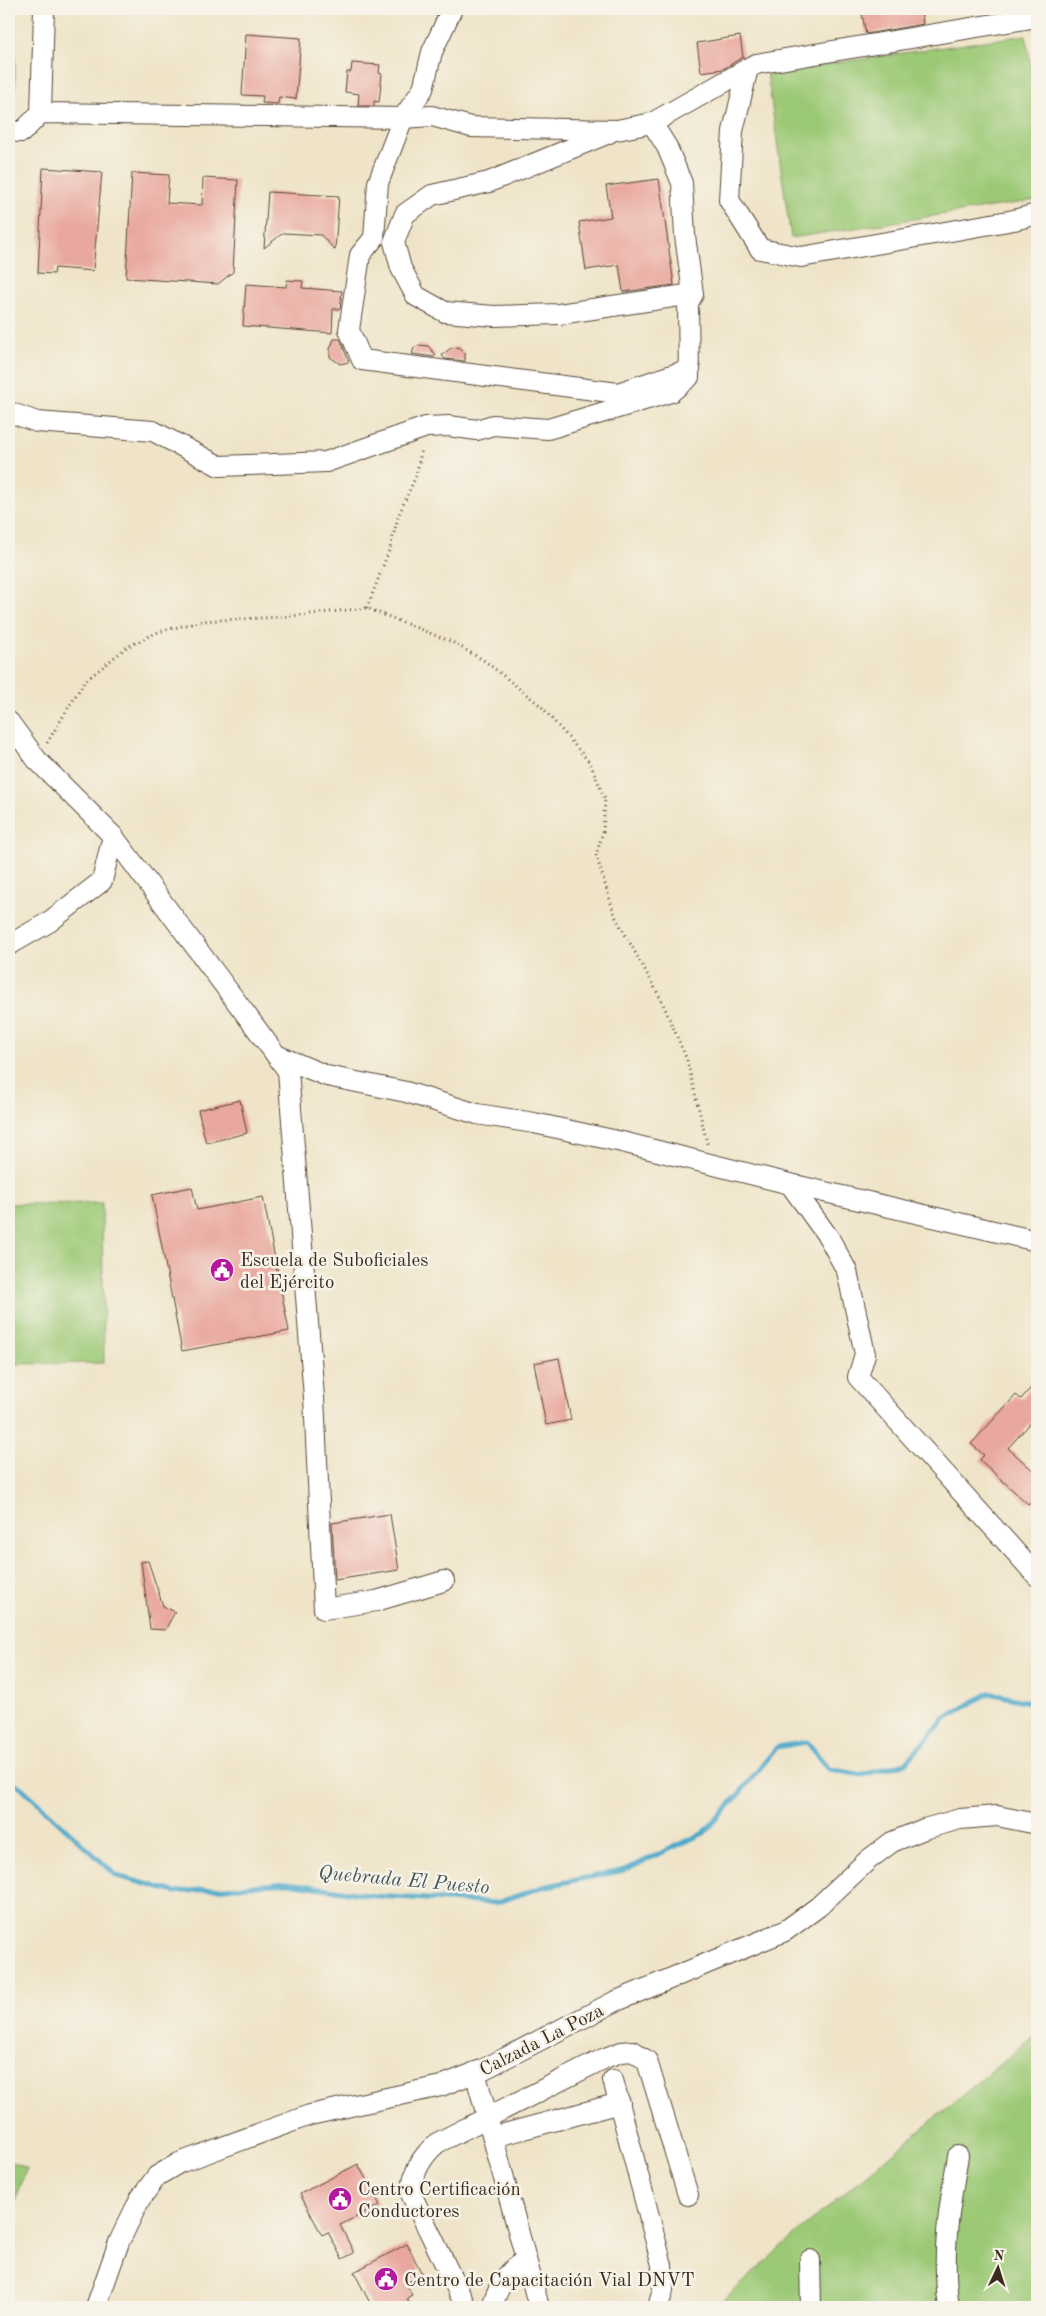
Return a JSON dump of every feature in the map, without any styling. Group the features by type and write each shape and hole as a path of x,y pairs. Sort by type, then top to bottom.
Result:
{"street":[{"path":"9,131 22,132 41,113 44,9"},
{"path":"452,9 432,52 423,89 403,118 378,183 374,238 360,255 349,330 362,360 618,393 690,369"},
{"path":"693,294 559,314 494,316 444,312 416,296 401,268 394,242 405,214 432,195 489,182 617,130 652,123 756,64 1037,18"},
{"path":"748,68 733,131 729,200 760,249 801,257 1014,220 1037,214"},
{"path":"41,113 403,118 432,116 471,127 617,130"},
{"path":"9,412 37,422 153,431 219,466 326,462 426,427 449,426 477,430 494,425 548,429 671,392 689,377 688,303 693,294 685,236 682,183 667,147 652,123"},
{"path":"374,238 394,242"},
{"path":"9,722 37,760 113,836 288,1071 314,1397 324,1609 376,1600 444,1581"},
{"path":"9,945 49,922 102,881 113,836"},
{"path":"276,1055 327,1076 406,1092 477,1114 534,1123 1037,1241"},
{"path":"790,1184 829,1238 847,1271 865,1354 858,1377 1037,1576"},
{"name":"Calzada La Poza","path":"96,2307 119,2242 140,2199 156,2176 178,2163 310,2115 441,2086 475,2072 614,2002 785,1931 818,1907 868,1860 892,1842 924,1829 960,1819 997,1816 1037,1824"},
{"path":"490,2128 605,2058 633,2050 647,2061 688,2195"},
{"path":"475,2072 539,2307"},
{"path":"613,2080 662,2265 663,2290 658,2307"},
{"path":"466,2307 412,2196 411,2184 425,2154 437,2143 490,2128 620,2103"},
{"path":"949,2307 946,2287 946,2221 958,2156"},
{"path":"492,2307 504,2280 513,2268 526,2260"},
{"path":"810,2260 811,2307"}],"path":[{"path":"367,608 390,548 399,514 416,476 426,427"},
{"path":"37,760 84,682 127,647 158,632 202,621 282,617 367,608 452,642 485,661 541,706 590,763 605,798 603,832 596,855 615,916 661,1000 687,1060 713,1164"}],"green space":[{"path":"9,9 15,9 15,87 9,87"},
{"path":"1026,35 1037,105 1037,200 791,238 767,73"},
{"path":"102,1203 104,1363 9,1364 9,1204"},
{"path":"1037,2033 1037,2307 715,2307 799,2231"},
{"path":"9,2161 27,2168 9,2219"}],"building":[{"path":"894,9 921,9 923,24 866,34 862,14"},
{"path":"246,34 301,38 296,99 279,97 278,104 262,103 263,96 242,95"},
{"path":"740,36 743,57 723,69 701,72 697,43"},
{"path":"352,63 380,65 379,73 382,74 379,102 374,101 374,106 358,106 359,94 345,92 347,72 351,72"},
{"path":"43,168 102,172 93,271 55,268 54,274 38,273"},
{"path":"132,173 169,175 167,203 202,205 203,178 238,180 233,272 218,284 126,278"},
{"path":"659,179 674,285 623,292 619,265 586,270 579,222 611,217 606,186"},
{"path":"268,192 339,196 335,250 321,235 283,233 264,248"},
{"path":"287,280 303,281 302,288 342,291 340,309 333,309 332,333 243,326 246,284 286,287"},
{"path":"334,339 340,339 349,362 340,364 330,357 330,349"},
{"path":"419,345 428,346 436,355 434,357 412,354 414,348"},
{"path":"458,347 465,353 465,361 445,359 442,355 451,348"},
{"path":"240,1100 247,1133 206,1143 198,1110"},
{"name":"Escuela de Suboficiales del Ejército","path":"192,1187 197,1210 263,1197 289,1331 182,1351 152,1195"},
{"path":"559,1358 571,1420 546,1425 534,1363"},
{"path":"1037,1381 1037,1416 1008,1448 1037,1474 1037,1506 1031,1501 1028,1504 980,1460 984,1455 971,1444 1016,1395 1021,1399"},
{"path":"390,1514 399,1570 335,1580 332,1523"},
{"path":"148,1561 163,1606 175,1612 165,1630 150,1629 141,1562"},
{"name":"Centro Certificación Conductores","path":"358,2164 380,2205 340,2225 354,2253 342,2259 328,2232 322,2235 300,2194"},
{"name":"Centro de Capacitación Vial DNVT","path":"407,2244 422,2274 406,2283 412,2295 407,2298 411,2307 372,2307 354,2272"}],"waterway":[{"name":"Quebrada El Puesto","path":"9,1779 24,1790 117,1876 175,1892 288,1883 375,1896 496,1903 542,1887 625,1870 704,1833 777,1747 807,1742 829,1769 862,1775 906,1763 944,1719 989,1693 1028,1702 1037,1709"}],"place":[{"name":"Escuela de Suboficiales del Ejército","path":"222,1270"},
{"name":"Centro Certificación Conductores","path":"340,2199"},
{"name":"Centro de Capacitación Vial DNVT","path":"386,2279"}]}
